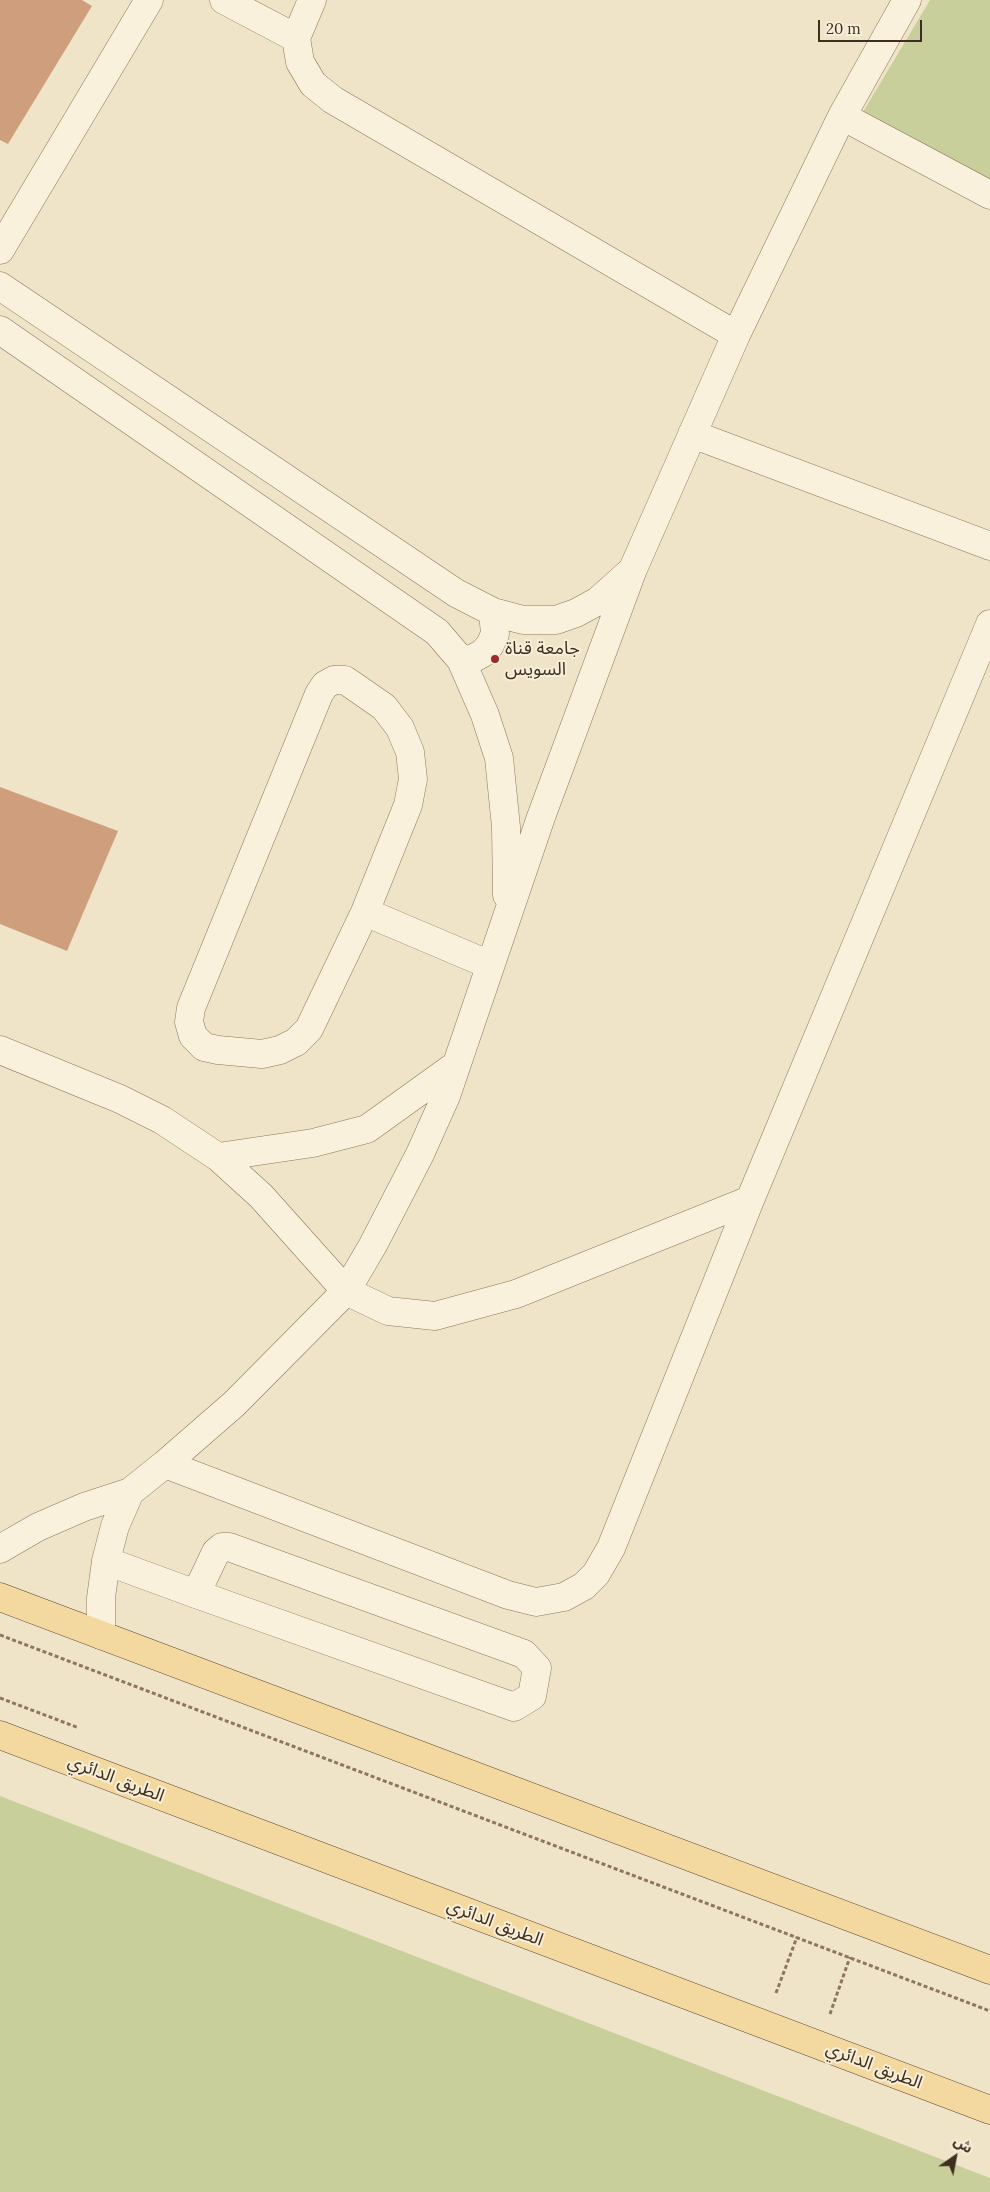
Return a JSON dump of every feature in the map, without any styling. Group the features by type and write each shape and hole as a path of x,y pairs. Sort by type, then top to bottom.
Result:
{"main road":[{"path":"0,1597 990,1970"},
{"name":"الطريق الدائري","path":"0,1735 990,2110"}],"lane":[{"path":"0,250 149,0"},
{"path":"224,0 296,38"},
{"path":"312,0 296,38 300,62 313,84 333,100 736,335"},
{"path":"0,1549 38,1527 84,1507 130,1492 165,1464 234,1404 346,1291 374,1245 420,1154 446,1096 544,808 632,569 736,335 842,116 907,0"},
{"path":"842,116 990,194"},
{"path":"0,286 456,593 493,612 523,620 556,620 576,613 598,601 632,569"},
{"path":"0,330 437,632 461,660 485,715 499,758 506,827 507,916"},
{"path":"692,434 990,546"},
{"path":"461,660 483,653 490,645 495,634 493,612"},
{"path":"165,1464 508,1595 536,1602 564,1597 584,1586 596,1574 611,1548 750,1200 990,624"},
{"path":"334,680 344,680 384,707 400,728 410,752 413,779 408,805 365,912 309,1029 296,1042 280,1050 262,1054 218,1050 204,1046 193,1036 189,1022 191,1008 319,694 325,685 334,680"},
{"path":"365,912 490,965"},
{"path":"0,1050 120,1099 162,1120 218,1156 267,1202 346,1291 388,1311 434,1316 516,1294 750,1200"},
{"path":"218,1156 313,1143 367,1129 456,1065"},
{"path":"101,1635 101,1598 106,1561 115,1526 130,1492"},
{"path":"106,1561 196,1594 514,1708 532,1696 537,1668 524,1654 229,1546 222,1547 216,1552 196,1594"}],"path":[{"path":"0,1635 990,2011"},
{"path":"776,1993 797,1937"},
{"path":"830,2014 850,1957"}],"green space":[{"path":"930,0 990,0 990,179 863,112"},
{"path":"0,1796 990,2178 990,2192 0,2192"}],"building":[{"path":"0,0 82,0 92,6 8,144 0,140"},
{"path":"0,787 118,831 67,951 0,924"}],"place":[{"name":"جامعة قناة السويس","path":"495,659"}]}
